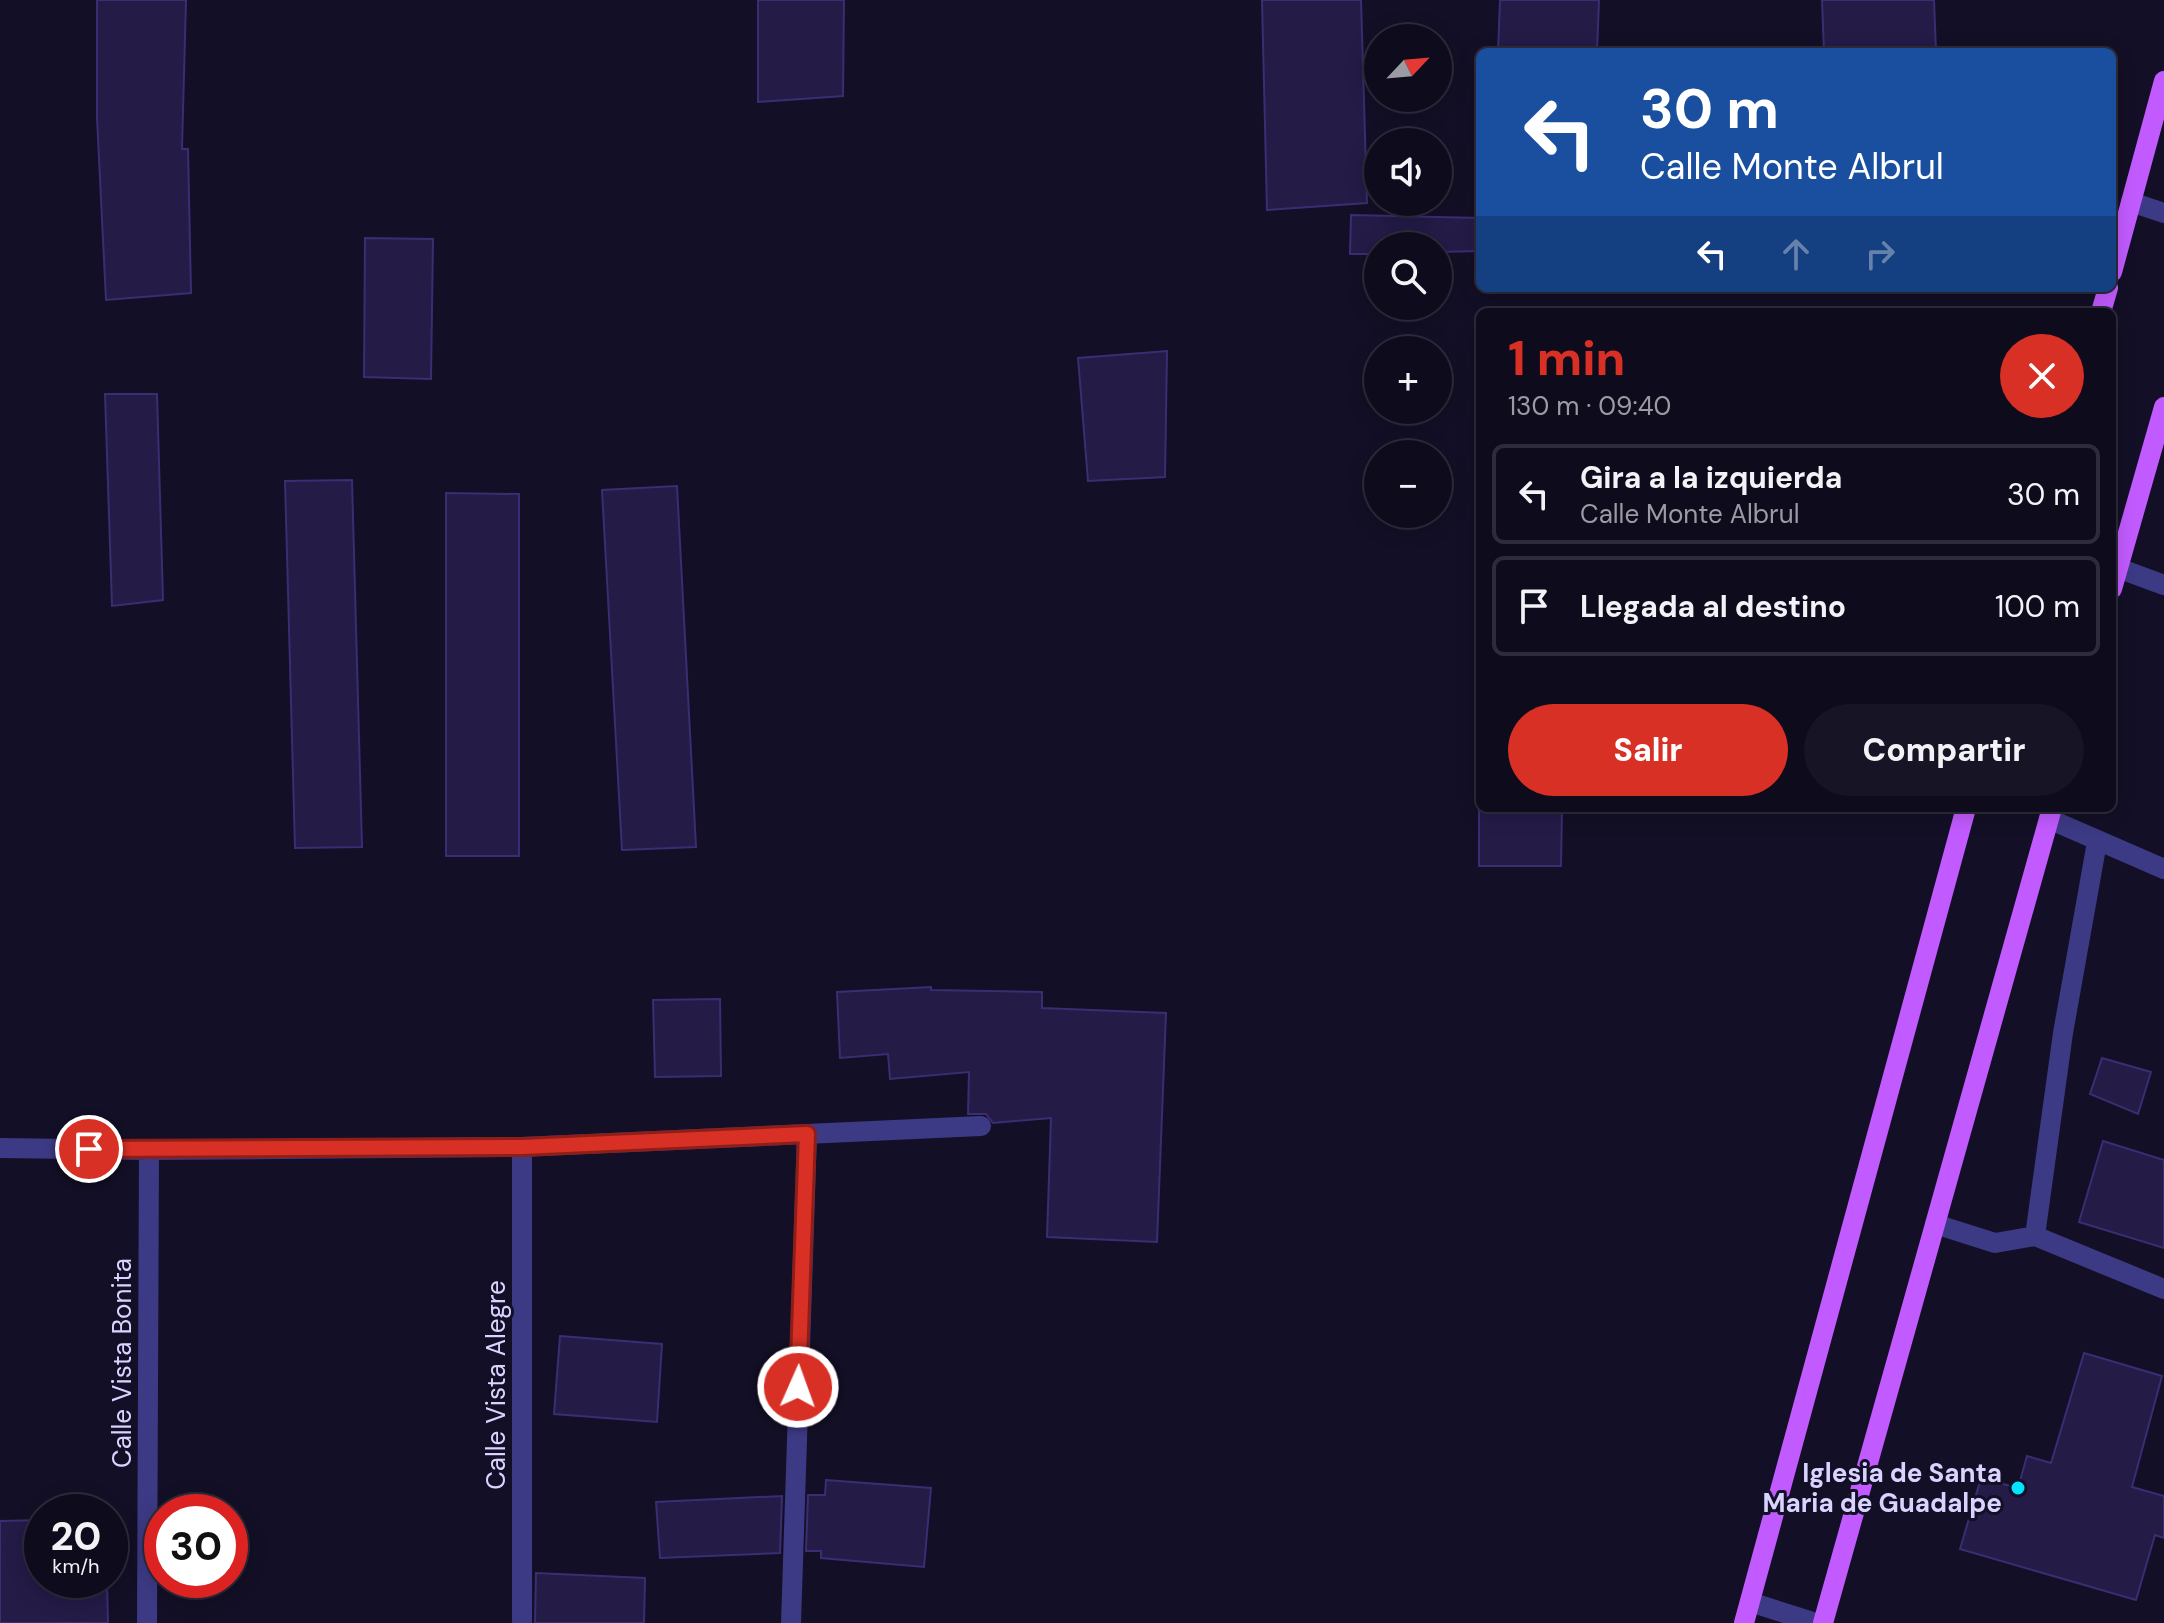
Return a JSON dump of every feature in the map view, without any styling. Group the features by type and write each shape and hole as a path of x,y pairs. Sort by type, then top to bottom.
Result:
{"main road":[{"path":"2116,257 2164,81"},
{"path":"2116,575 2158,457 2164,407"},
{"path":"1744,1623 1965,812"},
{"path":"1823,1623 2050,814"}],"street":[{"path":"2131,202 2164,213"},
{"path":"2118,568 2164,585"},
{"path":"2050,814 2097,842 2164,869"},
{"path":"2035,1236 2063,1033 2097,842"},
{"path":"0,1148 522,1147 981,1126"},
{"path":"791,1623 807,1134"},
{"name":"Calle Vista Alegre","path":"522,1147 522,1623"},
{"name":"Calle Vista Bonita","path":"147,1623 149,1150"},
{"path":"1935,1224 1995,1243 2035,1236 2164,1289"},
{"path":"1750,1602 1816,1623"}],"building":[{"path":"97,0 186,0 182,149 188,149 191,293 106,300 97,118"},
{"path":"758,0 844,0 843,96 758,102"},
{"path":"1262,0 1361,0 1364,203 1267,210"},
{"path":"1500,0 1599,0 1597,48 1498,48"},
{"path":"1822,0 1934,0 1936,48 1824,48"},
{"path":"1351,215 1476,218 1476,251 1452,252 1452,232 1364,232 1364,254 1350,254"},
{"path":"365,238 433,239 431,379 364,377"},
{"path":"1167,351 1165,477 1088,481 1078,358"},
{"path":"105,394 157,394 163,600 112,606"},
{"path":"352,480 362,847 295,848 285,481"},
{"path":"677,486 696,847 622,850 602,490"},
{"path":"446,493 519,494 519,856 446,856"},
{"path":"1479,812 1562,812 1561,866 1479,866"},
{"path":"931,987 931,990 1042,992 1042,1008 1166,1013 1157,1242 1047,1237 1051,1118 993,1123 986,1114 968,1114 969,1072 890,1079 888,1054 840,1058 837,992"},
{"path":"720,999 721,1076 655,1077 653,1000"},
{"path":"2102,1058 2151,1072 2138,1114 2090,1094"},
{"path":"2103,1141 2164,1160 2164,1248 2079,1222"},
{"path":"560,1336 662,1344 657,1422 554,1414"},
{"path":"2084,1353 2162,1376 2132,1487 2164,1496 2164,1538 2155,1535 2136,1600 1960,1549 1981,1478 2018,1488 2027,1456 2051,1463"},
{"path":"826,1480 931,1488 924,1567 821,1558 821,1551 806,1551 808,1495 825,1495"},
{"path":"782,1496 780,1553 660,1558 656,1502"},
{"path":"24,1520 24,1598 107,1598 108,1623 0,1623 0,1521"},
{"path":"536,1573 645,1578 644,1623 535,1623"}],"place":[{"name":"Iglesia de Santa Maria de Guadalpe","path":"2018,1488"}],"route":[{"path":"89,1149 522,1147 807,1134 798,1387"}]}
